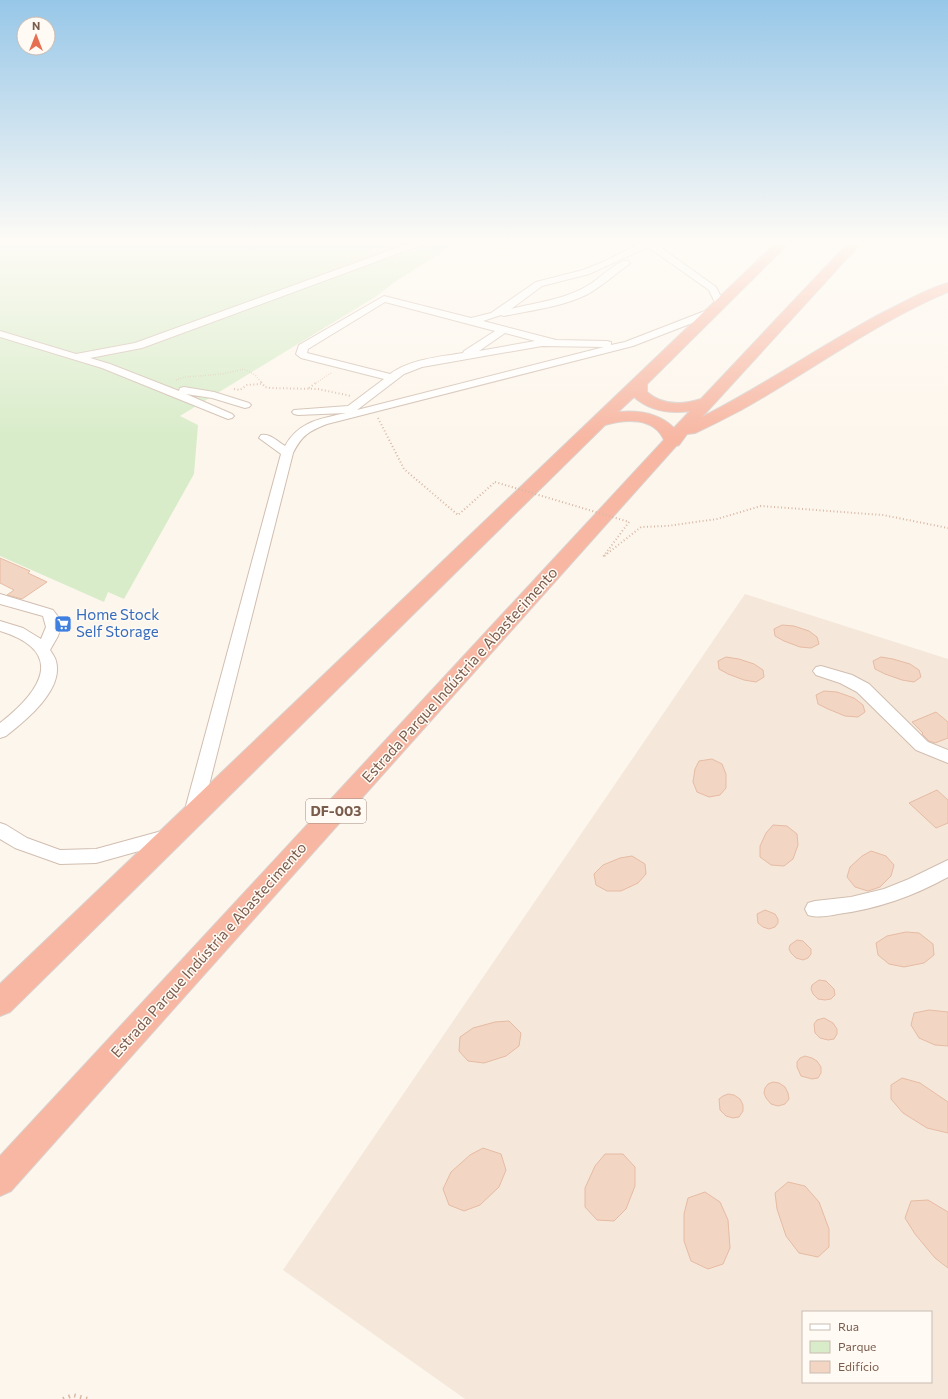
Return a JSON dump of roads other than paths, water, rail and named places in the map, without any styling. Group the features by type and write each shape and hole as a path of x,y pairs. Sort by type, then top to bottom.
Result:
{"highway":[{"name":"Estrada Parque Indústria e Abastecimento","path":"0,1180 676,439 707,402 795,307"},
{"path":"599,422 618,416 646,418 658,422 676,439 736,406 863,329 904,307"},
{"path":"0,1003 717,308"},
{"path":"639,383 639,393 646,400 658,406 674,409 690,408 707,402"}],"street":[{"path":"74,357 138,346 243,307"},
{"path":"369,307 303,347 301,354 392,378"},
{"path":"419,307 555,343"},
{"path":"495,315 506,307"},
{"path":"473,321 529,307"},
{"path":"298,412 334,415 374,409 629,344 717,308"},
{"path":"463,356 504,329"},
{"path":"0,334 114,368 228,416"},
{"path":"0,830 21,843 60,857 96,856 184,825 287,453 295,437 301,431 334,415 351,409 406,368 419,364 542,343 629,344"},
{"path":"138,346 131,362 135,369 148,377 167,385 214,395 245,405"},
{"path":"265,438 287,453"},
{"path":"0,599 48,613 53,618 54,629 42,650"},
{"path":"0,626 20,632 36,642 47,657 50,672 44,687 35,700 14,721 0,732"},
{"path":"821,671 846,679 863,688 922,746 948,757"},
{"path":"815,909 846,907 893,895 923,883 948,868"}],"place":[{"name":"Home Stock Self Storage","path":"63,624"}]}
